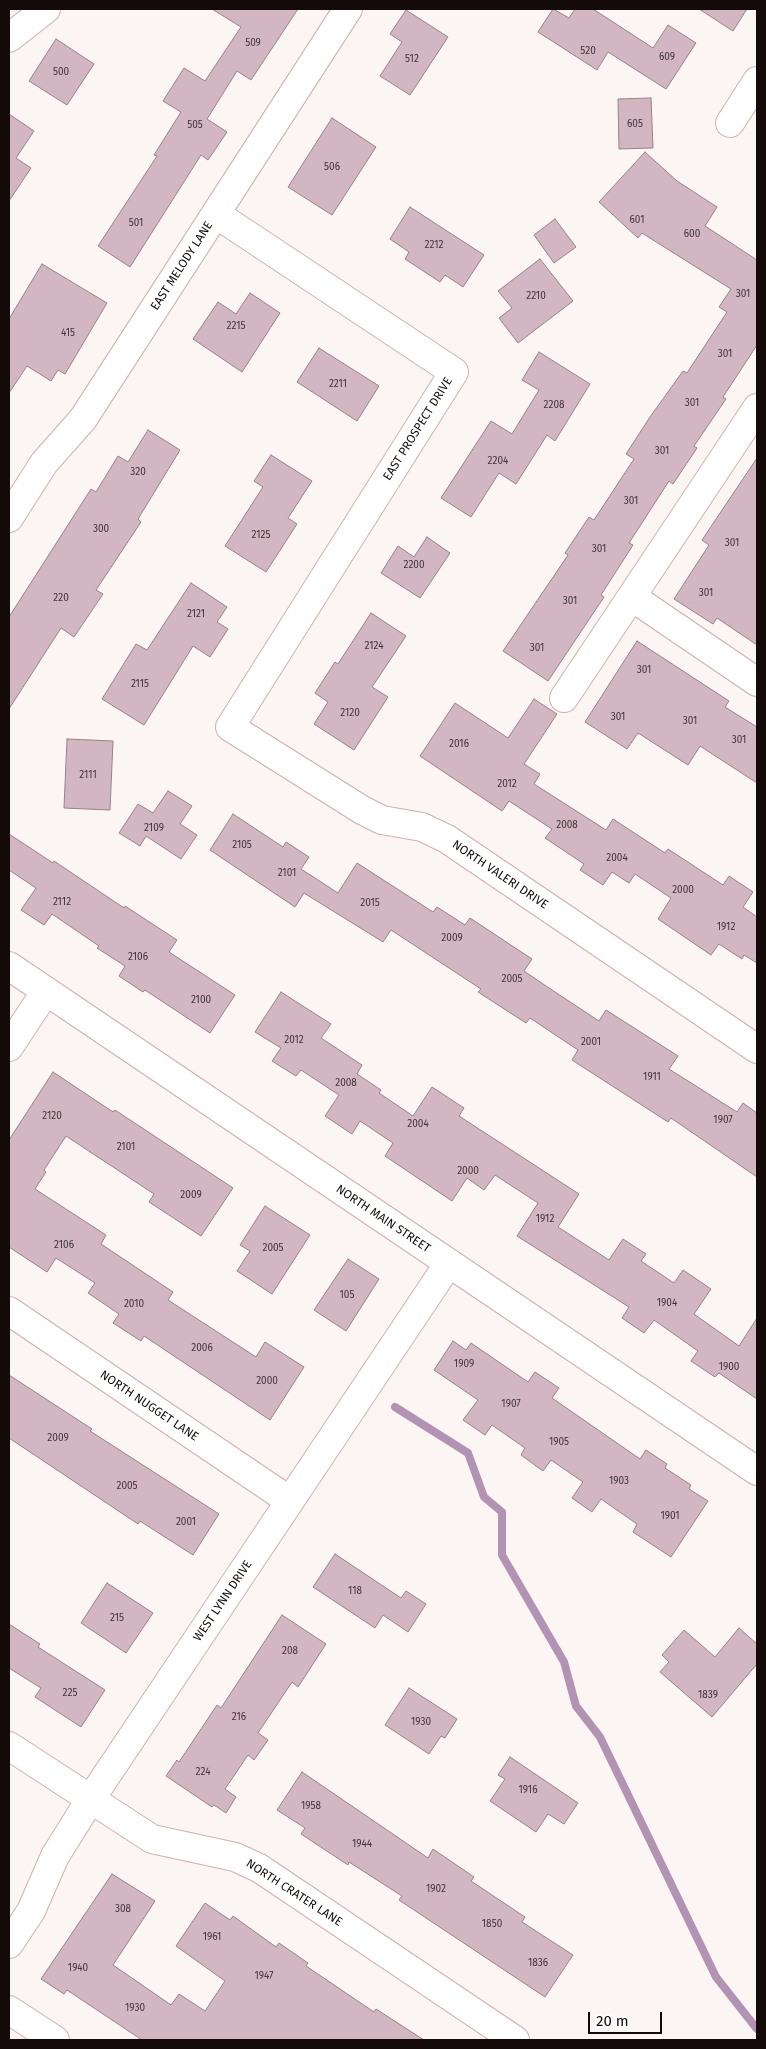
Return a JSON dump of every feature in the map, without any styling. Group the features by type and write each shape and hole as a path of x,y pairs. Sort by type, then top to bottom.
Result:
{"street":[{"path":"9,38 46,9"},
{"name":"EAST MELODY LANE","path":"9,518 44,463 83,419 348,9"},
{"path":"730,123 757,81"},
{"name":"EAST PROSPECT DRIVE","path":"216,214 454,372 230,727"},
{"path":"564,698 757,408"},
{"path":"632,597 757,682"},
{"name":"NORTH VALERI DRIVE","path":"230,727 362,810 382,820 422,827 447,839 757,1049"},
{"name":"NORTH MAIN STREET","path":"9,966 757,1471"},
{"path":"9,1047 46,990"},
{"name":"WEST LYNN DRIVE","path":"9,1944 31,1911 55,1856 90,1800 449,1263"},
{"name":"NORTH NUGGET LANE","path":"9,1311 290,1501"},
{"name":"NORTH CRATER LANE","path":"9,1746 152,1839 235,1856 259,1868 514,2040"},
{"path":"9,2010 55,2040"}],"building":[{"path":"212,9 298,9 251,80 237,71 207,119 227,132 208,160 201,155 130,267 98,246 157,156 154,155 181,112 163,101 184,68 205,81 241,27"},
{"path":"553,9 569,18 575,9 593,9 653,48 668,25 696,43 666,89 608,52 597,70 538,32"},
{"path":"699,9 747,9 733,31"},
{"path":"406,10 448,37 410,95 380,76 402,42 390,34"},
{"path":"56,39 94,64 67,105 29,81"},
{"path":"651,98 653,148 619,149 618,99"},
{"path":"9,114 34,131 16,158 31,168 9,201"},
{"path":"332,118 376,147 332,215 288,187"},
{"path":"645,152 677,181 717,207 705,226 757,260 757,345 723,397 726,399 694,446 697,448 673,484 669,481 629,543 633,545 601,595 604,597 548,681 503,651 568,555 565,553 589,517 594,520 634,459 626,454 650,417 683,371 687,373 727,312 719,307 731,289 642,233 638,238 599,202"},
{"path":"410,207 484,255 463,287 445,275 440,282 405,259 409,252 390,239"},
{"path":"555,219 576,247 554,263 534,235"},
{"path":"540,259 573,301 518,343 499,318 512,308 498,291"},
{"path":"42,264 107,303 65,374 58,370 51,381 27,366 9,393 9,319"},
{"path":"250,293 280,313 242,372 193,339 218,302 236,314"},
{"path":"319,348 379,386 357,421 297,382"},
{"path":"539,352 590,384 555,441 547,435 516,484 499,473 471,517 441,498 491,421 512,434 539,390 522,380"},
{"path":"148,430 180,450 138,519 141,522 96,590 103,594 74,637 61,628 9,709 9,617 91,489 96,492 118,456 128,462"},
{"path":"271,455 312,481 288,518 297,524 266,572 225,546 263,487 254,481"},
{"path":"757,458 757,645 717,618 713,624 674,599 709,545 702,540"},
{"path":"427,537 450,553 420,598 381,573 398,546 414,557"},
{"path":"191,583 227,607 217,622 228,629 210,657 193,646 144,725 102,699 136,644 147,650"},
{"path":"371,613 406,636 372,687 388,697 354,750 314,724 328,702 315,693 335,662 338,664"},
{"path":"637,641 729,701 725,707 757,727 757,783 700,746 688,765 638,733 627,749 585,722"},
{"path":"534,699 557,714 524,764 540,774 534,784 606,830 613,819 665,853 668,849 723,885 729,876 753,892 743,907 757,917 757,963 744,955 742,959 719,944 711,955 658,919 671,898 635,874 629,883 612,872 603,885 580,870 584,864 545,838 552,829 509,801 502,811 420,756 455,703 508,738"},
{"path":"67,739 113,741 110,810 64,808"},
{"path":"168,791 192,806 180,824 197,835 181,859 146,836 140,846 119,833 138,804 153,813"},
{"path":"233,814 283,847 286,842 309,857 301,869 338,893 357,863 433,912 437,907 465,925 470,918 532,959 524,971 549,988 599,1021 606,1010 678,1056 669,1069 737,1112 743,1103 757,1113 757,1177 671,1118 668,1122 572,1060 578,1050 530,1018 526,1023 478,992 481,989 391,930 383,942 304,893 295,907 210,850"},
{"path":"9,834 177,940 169,952 235,995 210,1033 145,990 143,992 119,976 125,966 97,948 99,946 52,914 44,925 21,910 36,888 9,870"},
{"path":"281,992 331,1024 321,1038 362,1065 357,1074 381,1090 379,1093 413,1116 432,1087 464,1108 459,1116 579,1194 558,1227 609,1260 623,1239 646,1254 641,1261 674,1283 683,1270 711,1289 694,1314 739,1346 757,1318 757,1399 719,1373 715,1377 691,1361 698,1351 654,1320 644,1333 622,1318 629,1307 517,1236 538,1203 495,1175 484,1190 467,1178 452,1201 385,1156 393,1143 360,1121 352,1134 325,1116 339,1095 301,1070 296,1076 272,1061 281,1048 255,1032"},
{"path":"53,1072 113,1112 115,1110 233,1188 201,1236 149,1202 154,1194 66,1136 44,1170 46,1172 35,1189 106,1235 101,1244 173,1292 168,1300 256,1357 265,1342 304,1367 270,1420 144,1336 141,1341 113,1323 119,1314 88,1293 95,1283 56,1258 47,1272 9,1247 9,1140"},
{"path":"265,1206 310,1235 272,1294 237,1271 250,1251 240,1245"},
{"path":"348,1259 379,1279 346,1331 314,1310"},
{"path":"453,1341 466,1350 471,1343 528,1382 535,1372 559,1388 552,1398 640,1459 646,1450 667,1464 665,1468 691,1485 689,1489 708,1501 671,1557 633,1532 637,1524 601,1499 592,1512 572,1498 583,1482 551,1460 543,1471 521,1455 525,1448 492,1425 485,1435 463,1420 478,1400 434,1370"},
{"path":"9,1375 92,1429 90,1431 219,1514 193,1555 140,1521 138,1524 9,1438"},
{"path":"335,1554 401,1598 406,1591 426,1604 408,1632 383,1615 375,1628 313,1587"},
{"path":"107,1583 153,1613 126,1653 81,1623"},
{"path":"282,1615 326,1644 298,1687 292,1682 258,1733 268,1740 254,1760 248,1755 225,1789 236,1797 226,1813 214,1805 212,1807 166,1776 177,1760 179,1762 217,1705 221,1708"},
{"path":"9,1624 40,1644 38,1647 105,1690 81,1727 35,1697 41,1688 9,1668"},
{"path":"739,1628 757,1644 757,1664 712,1717 660,1672 669,1662 662,1655 684,1630 715,1657"},
{"path":"409,1688 457,1719 445,1738 441,1736 429,1754 385,1725"},
{"path":"510,1757 578,1803 564,1824 548,1814 536,1832 490,1801 505,1779 498,1775"},
{"path":"302,1772 428,1858 433,1849 474,1877 471,1881 525,1917 522,1922 573,1955 545,1997 399,1900 402,1896 349,1862 348,1865 301,1834 305,1828 277,1810"},
{"path":"112,1874 155,1901 113,1965 171,2005 179,1994 205,2011 225,1981 176,1946 205,1903 230,1920 233,1916 276,1947 279,1943 308,1963 306,1966 374,2012 376,2009 424,2040 142,2040 67,1990 64,1994 41,1979"}],"waterway":[{"path":"395,1407 468,1453 484,1497 502,1512 502,1555 564,1662 576,1706 600,1737 716,1977 757,2029"}]}
